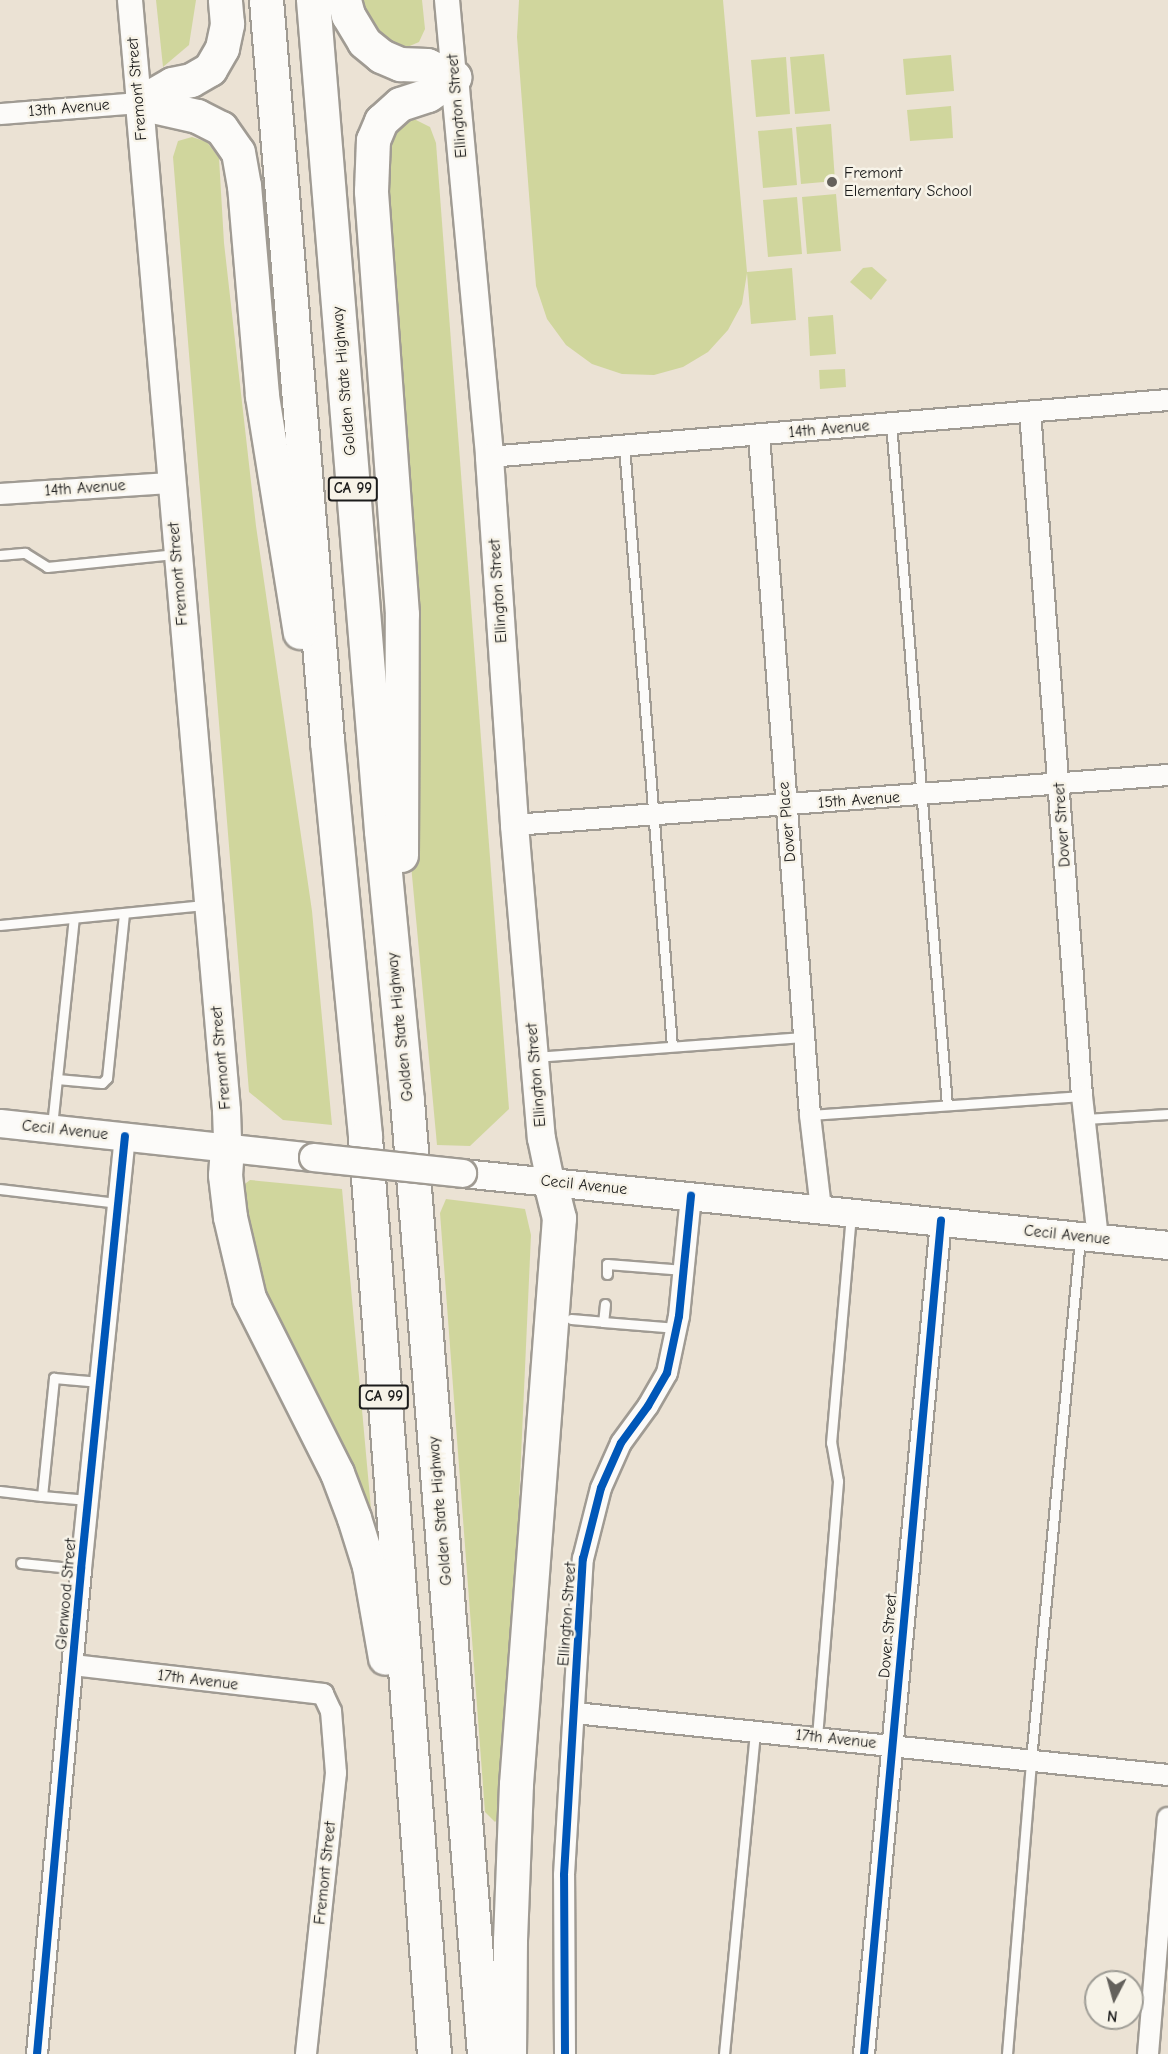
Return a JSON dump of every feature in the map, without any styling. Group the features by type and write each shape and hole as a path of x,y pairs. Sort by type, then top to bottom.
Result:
{"highway":[{"path":"139,102 172,84 191,80 210,69 222,48 226,24 225,0"},
{"name":"CA 99","path":"266,0 327,741 366,1137 434,2054"},
{"name":"Golden State Highway","path":"313,0 407,1101 484,2054"},
{"path":"344,0 348,15 364,42 381,56 400,64 427,65 454,77"},
{"path":"395,979 403,828 402,614 371,164 373,140 381,121 400,104 428,95 454,77"},
{"path":"139,102 197,116 221,128 238,152 244,185 262,396 295,611 327,741"},
{"path":"226,1147 225,1175 230,1217 249,1298 337,1473 369,1566 418,1852"},
{"path":"509,2054 510,1940 516,1784 559,1218 550,1181"}],"main road":[{"name":"Ellington Street","path":"454,77 489,457 514,825 534,1058 541,1138 550,1181"},
{"name":"Fremont Street","path":"139,102 176,554 226,1110 226,1147"},
{"name":"Cecil Avenue","path":"0,1123 1168,1245"}],"street":[{"name":"Fremont Street","path":"130,0 139,102"},
{"name":"Ellington Street","path":"447,0 454,77"},
{"name":"13th Avenue","path":"0,114 139,102"},
{"name":"14th Avenue","path":"489,457 1168,400"},
{"name":"Dover Street","path":"1030,412 1085,1119 1089,1237"},
{"name":"Dover Place","path":"759,435 810,1116 821,1209"},
{"name":"14th Avenue","path":"0,494 170,483"},
{"name":"15th Avenue","path":"514,825 923,796 1168,775"},
{"name":"Glenwood Street","path":"37,2054 81,1569 125,1136"},
{"name":"Ellington Street","path":"565,2054 564,1875 583,1558 601,1488 621,1443 648,1406 667,1373 677,1328 691,1196"},
{"name":"Dover Street","path":"864,2054 941,1221"},
{"name":"17th Avenue","path":"73,1665 323,1694"},
{"name":"Fremont Street","path":"306,2054 336,1773 331,1711 323,1694"},
{"name":"17th Avenue","path":"574,1713 1168,1775"},
{"path":"1148,2054 1168,1818"}],"lane":[{"path":"891,423 947,1105"},
{"path":"624,446 672,1046"},
{"path":"0,555 25,553 48,567 176,554"},
{"path":"0,925 208,905"},
{"path":"57,1078 102,1083 107,1078 124,913"},
{"path":"52,1128 75,918"},
{"path":"534,1058 805,1037"},
{"path":"810,1116 1082,1096"},
{"path":"1085,1119 1168,1114"},
{"path":"0,1189 118,1203"},
{"path":"817,1737 838,1481 831,1443 851,1212"},
{"path":"1007,2054 1031,1760 1089,1237"},
{"path":"606,1274 607,1264 684,1270"},
{"path":"603,1322 604,1304"},
{"path":"571,1319 677,1328"},
{"path":"42,1496 54,1378 100,1382"},
{"path":"0,1491 88,1500"},
{"path":"21,1563 81,1569"},
{"path":"724,2054 755,1731"}],"green space":[{"path":"156,0 196,0 189,45 163,67"},
{"path":"361,0 422,0 425,29 419,42 405,48 387,40 375,27"},
{"path":"519,0 723,0 747,272 792,268 796,320 751,324 747,273 742,304 728,330 708,352 683,367 654,375 622,374 592,364 566,345 547,319 536,286 517,37"},
{"path":"824,54 830,111 795,114 790,57"},
{"path":"951,55 954,91 906,95 903,59"},
{"path":"786,57 790,114 756,117 751,60"},
{"path":"951,106 953,138 910,141 907,110"},
{"path":"414,119 430,127 436,143 509,1109 470,1146 437,1145 409,843 385,171 388,138 397,122"},
{"path":"831,124 835,181 801,184 796,127"},
{"path":"792,128 797,185 763,188 758,131"},
{"path":"192,137 207,142 219,158 224,243 256,526 312,911 332,1125 283,1120 249,1092 173,157 178,141"},
{"path":"836,194 841,251 807,254 802,197"},
{"path":"797,197 802,254 768,257 763,200"},
{"path":"872,267 887,280 871,300 850,282 863,268"},
{"path":"833,315 836,354 810,356 808,317"},
{"path":"845,369 846,387 820,389 819,370"},
{"path":"250,1180 342,1189 375,1553 257,1295 241,1187"},
{"path":"446,1199 525,1209 531,1235 505,1812 495,1822 485,1812 440,1213"}],"cycle path":[{"path":"37,2054 81,1569 125,1136"},
{"path":"565,2054 564,1875 583,1559 601,1488 621,1443 648,1406 667,1373 679,1316 691,1196"},
{"path":"864,2054 941,1221"}],"place":[{"name":"Fremont Elementary School","path":"832,182"}]}
